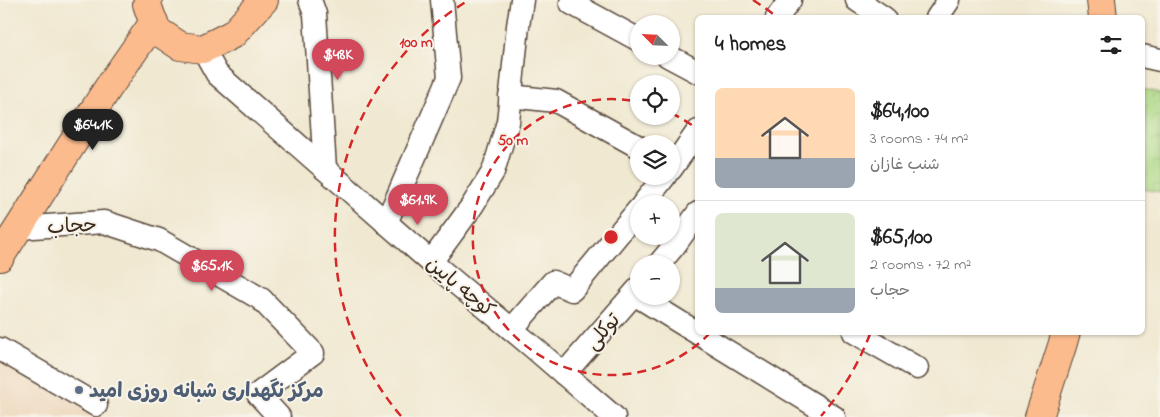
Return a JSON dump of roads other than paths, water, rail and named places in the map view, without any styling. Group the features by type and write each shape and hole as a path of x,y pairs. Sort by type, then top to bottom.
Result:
{"main road":[{"path":"147,7 156,30 180,46 203,49 233,34 264,0"},
{"path":"1102,0 1103,15"},
{"path":"0,257 108,88 147,7"},
{"path":"1040,417 1065,335"}],"street":[{"path":"310,0 315,14 325,170"},
{"path":"386,223 450,78 442,0"},
{"path":"431,262 472,206 493,172 508,122 522,0"},
{"path":"572,0 571,3 630,35"},
{"path":"779,15 790,0"},
{"path":"857,0 880,15"},
{"path":"939,15 949,0"},
{"name":"کوچه پایین","path":"203,49 218,74 325,170 614,417"},
{"path":"1145,57 1160,60"},
{"path":"680,62 695,70"},
{"path":"510,96 556,101 630,141"},
{"path":"680,155 695,135"},
{"path":"650,195 658,185"},
{"path":"666,255 695,217"},
{"path":"512,329 553,282 572,290 630,219"},
{"name":"حجاب","path":"18,228 104,222 159,240 261,299 313,353 258,394 279,417"},
{"name":"توکلی","path":"564,374 630,298"},
{"path":"658,305 695,329"},
{"path":"705,335 834,417"},
{"path":"859,335 917,368"},
{"path":"0,350 96,405"}],"place":[{"name":"مرکز نگهداری شبانه روزی امید","path":"79,390"}]}
